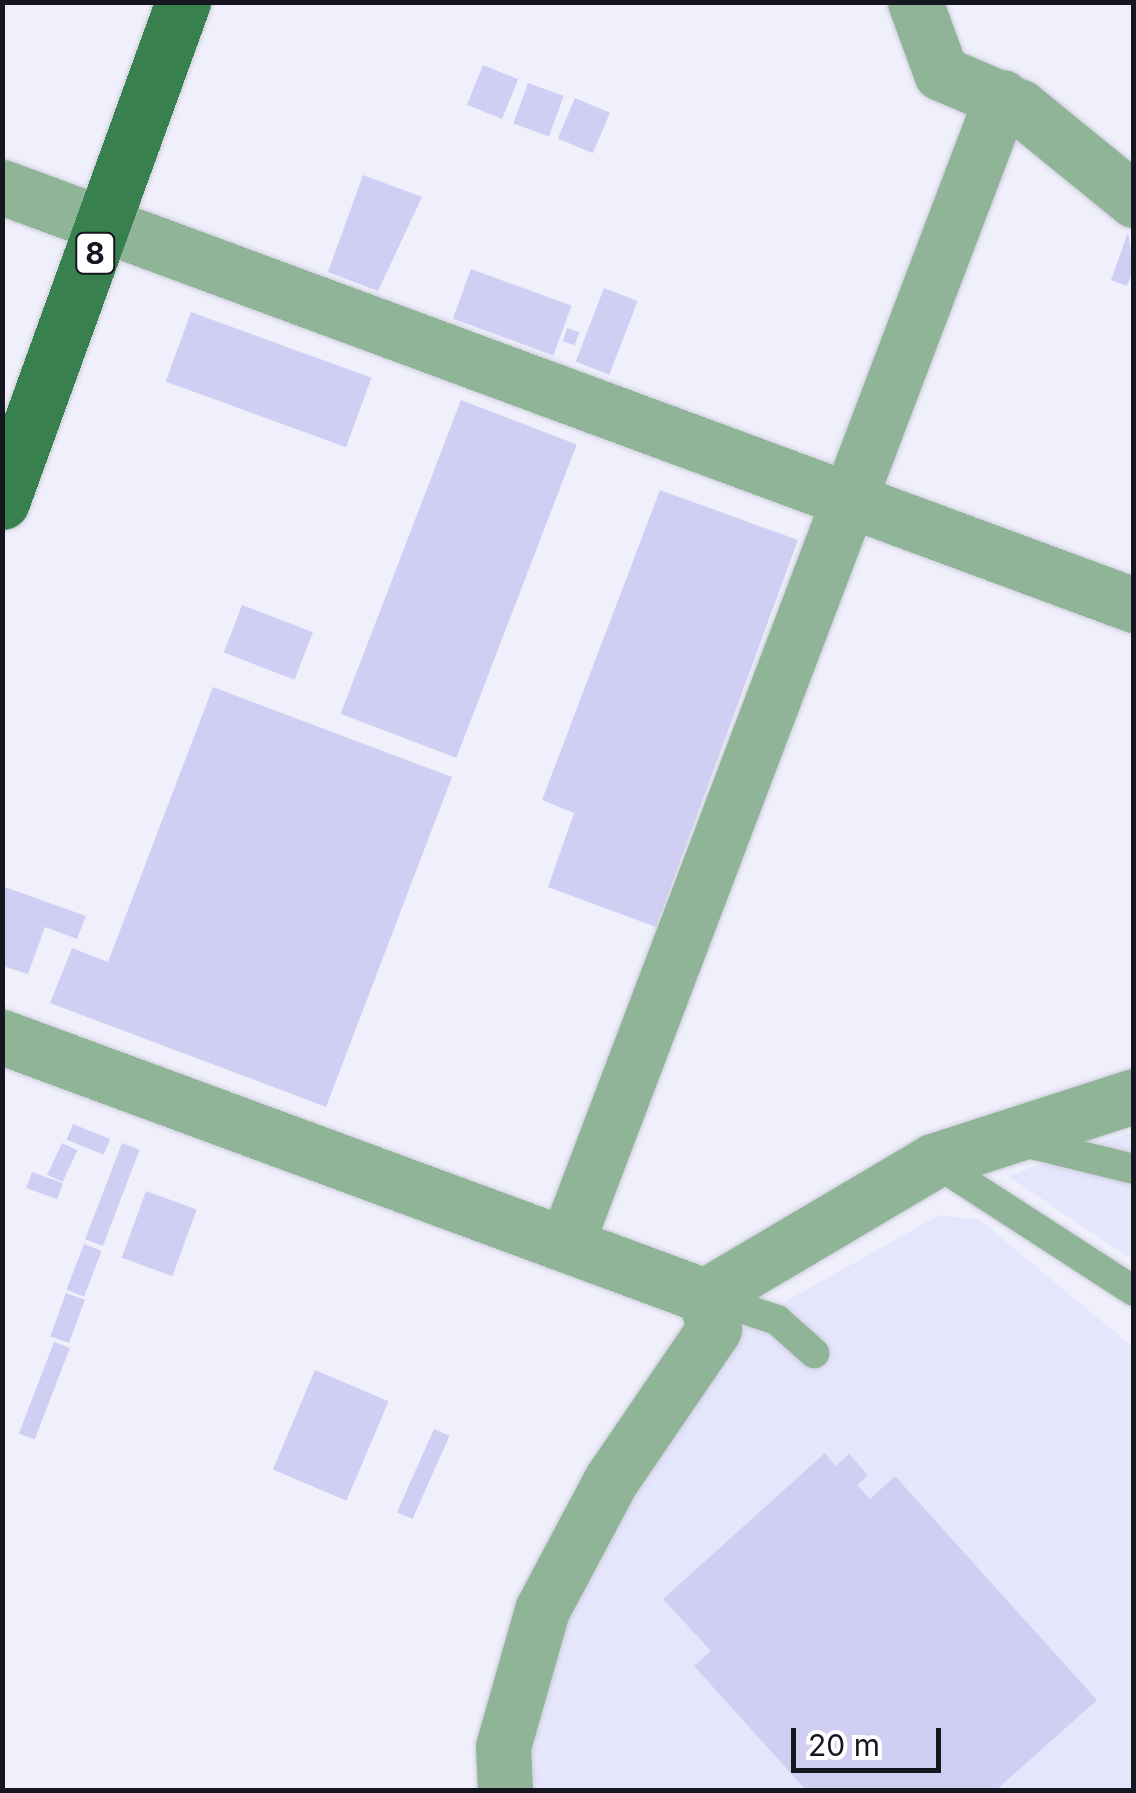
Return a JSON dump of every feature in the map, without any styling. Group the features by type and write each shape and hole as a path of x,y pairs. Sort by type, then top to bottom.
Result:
{"main road":[{"name":"8","path":"2,502 105,225 182,2"}],"street":[{"path":"915,2 941,73 1002,97 1134,200"},
{"path":"566,1244 1002,97"},
{"path":"2,187 1134,605"},
{"path":"2,1037 706,1296"},
{"path":"706,1296 933,1160 997,1135 1134,1096"},
{"path":"505,1790 502,1747 542,1610 611,1480 714,1329 706,1296"}],"lane":[{"path":"997,1135 1134,1168"},
{"path":"933,1160 1134,1291"},
{"path":"706,1296 777,1320 814,1353"}],"shaded area":[{"path":"1133,1131 1133,1260 1008,1176"},
{"path":"939,1215 980,1220 1133,1347 1133,1790 515,1790 561,1607 728,1334"}],"building":[{"path":"483,65 518,79 502,119 467,105"},
{"path":"528,83 564,96 549,136 513,123"},
{"path":"575,98 610,113 593,153 558,139"},
{"path":"363,175 422,197 378,291 328,272"},
{"path":"1128,232 1134,269 1127,286 1111,280"},
{"path":"471,269 572,306 553,355 453,319"},
{"path":"604,288 638,301 609,375 576,362"},
{"path":"191,312 371,378 346,447 166,382"},
{"path":"567,328 579,332 575,345 563,341"},
{"path":"461,400 577,444 456,758 341,714"},
{"path":"660,490 798,540 656,927 548,887 574,813 542,800"},
{"path":"242,605 313,632 295,680 224,653"},
{"path":"213,687 452,777 326,1107 50,1003 72,948 108,962"},
{"path":"2,886 86,916 77,939 45,927 28,974 2,966"},
{"path":"73,1124 110,1139 104,1155 67,1140"},
{"path":"62,1143 77,1150 63,1182 47,1175"},
{"path":"122,1143 140,1150 103,1246 85,1239"},
{"path":"32,1172 63,1183 57,1199 26,1188"},
{"path":"146,1191 197,1209 172,1276 122,1258"},
{"path":"84,1244 102,1251 84,1297 66,1290"},
{"path":"66,1293 85,1300 69,1343 50,1336"},
{"path":"54,1342 70,1348 35,1440 19,1433"},
{"path":"315,1370 389,1401 346,1501 273,1469"},
{"path":"434,1429 450,1436 413,1519 397,1512"},
{"path":"825,1453 836,1466 849,1454 868,1475 857,1485 870,1499 895,1476 1097,1700 996,1790 806,1790 694,1666 711,1651 663,1599"}]}
